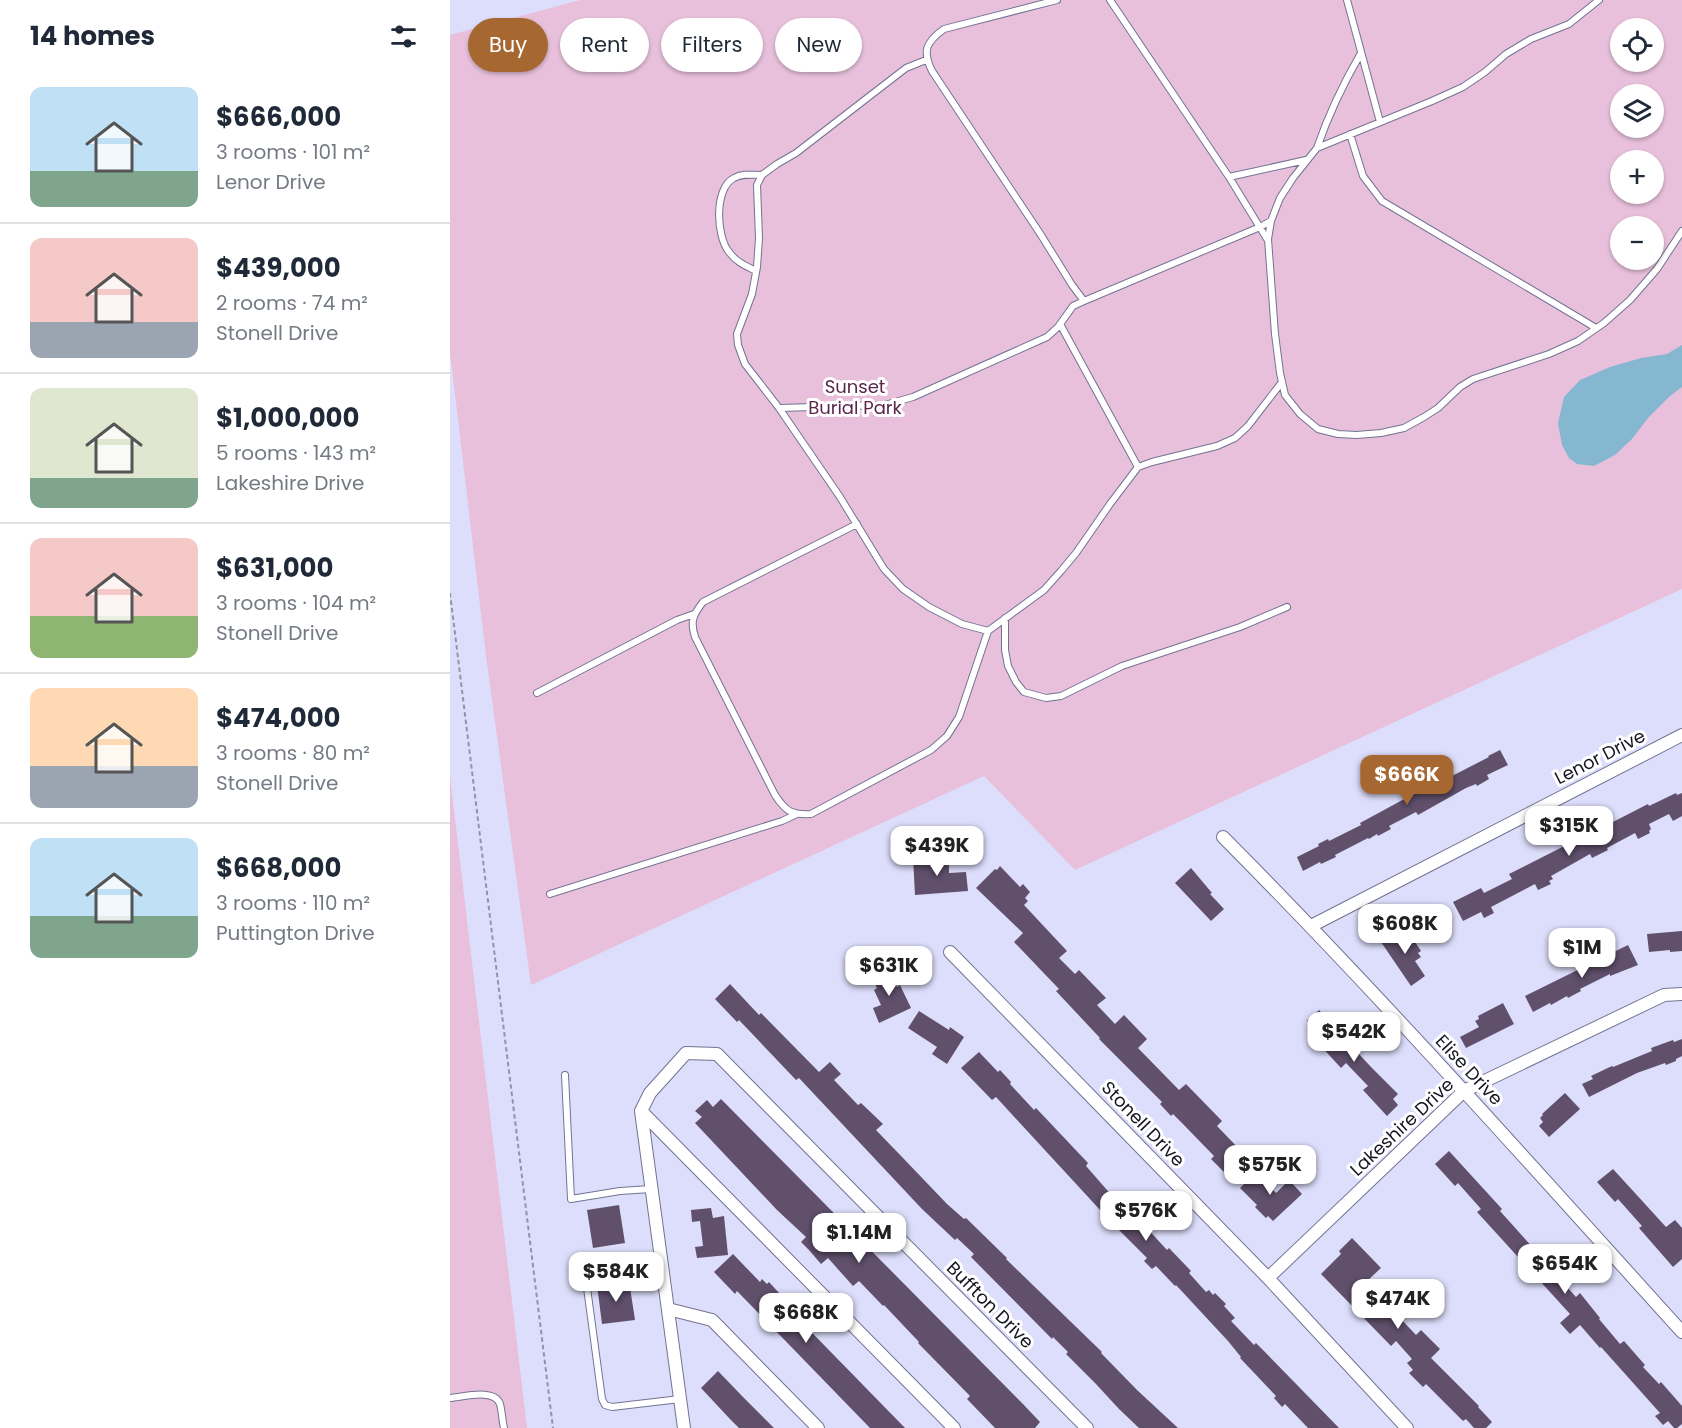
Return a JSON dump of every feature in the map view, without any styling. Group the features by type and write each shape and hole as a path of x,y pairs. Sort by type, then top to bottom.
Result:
{"street":[{"name":"Lenor Drive","path":"1311,926 1682,735"},
{"name":"Elise Drive","path":"1223,837 1311,926 1682,1332"},
{"name":"Stonell Drive","path":"950,952 1268,1278 1407,1428"},
{"name":"Lakeshire Drive","path":"1268,1278 1464,1091 1664,995 1682,994"},
{"name":"Buffton Drive","path":"641,1111 650,1093 686,1053 717,1054 1087,1428"},
{"path":"641,1111 685,1428"},
{"path":"641,1111 954,1428"},
{"path":"668,1309 712,1320 818,1428"}],"lane":[{"path":"1057,0 944,29 932,37 927,46 926,60 1084,301"},
{"path":"1110,0 1268,239"},
{"path":"1347,0 1380,122"},
{"path":"1317,148 1463,87 1506,54 1531,39 1569,24 1599,0"},
{"path":"1361,53 1339,91 1317,148 1280,198 1271,220 1268,239 1275,334 1285,395 1300,414 1318,429 1338,434 1357,435 1404,428 1437,408 1460,387 1473,379 1549,354 1578,341 1630,300 1657,269 1682,231"},
{"path":"926,60 906,68 796,153 762,175 757,185 759,238 756,271 752,294 737,334 738,345 745,364 779,408 857,524 884,569 903,589 929,607 962,624 988,631"},
{"path":"1350,134 1363,176 1382,201 1596,328"},
{"path":"1229,177 1307,160"},
{"path":"756,271 738,262 728,252 722,241 719,224 721,197 725,186 732,178 743,174 762,175"},
{"path":"779,408 885,405 913,398 1047,337 1073,306 1260,227 1271,220"},
{"path":"1060,324 1138,467"},
{"path":"550,894 797,814 812,814 932,750 947,736 959,717 988,631 1044,590 1061,572 1138,467 1217,446 1235,438 1248,426 1282,382"},
{"path":"797,814 783,808 770,785 691,626 694,614 703,602 857,524"},
{"path":"1005,618 1005,650 1008,666 1016,682 1024,693 1046,698 1061,696 1122,666 1240,627 1287,607"},
{"path":"537,693 677,620 694,614"},
{"path":"565,1075 571,1199 620,1191 651,1189"},
{"path":"661,1258 588,1266 585,1273 602,1399 605,1404 612,1407 680,1399"},
{"path":"450,1398 487,1394 496,1397 500,1402 504,1428"}],"path":[{"path":"450,593 553,1428"}],"green space":[{"name":"Sunset Burial Park","path":"580,0 1682,0 1682,589 1075,870 984,776 531,985 486,656 450,352 450,35 468,30 468,72 548,72 548,18 513,18"},
{"path":"450,776 527,1428 450,1428"}],"water":[{"path":"1682,345 1682,387 1648,418 1632,439 1615,455 1594,466 1577,464 1569,458 1562,445 1558,423 1564,397 1580,380 1610,367 1641,358 1667,354"}],"building":[{"path":"1500,750 1508,765 1487,775 1489,779 1477,786 1476,784 1466,788 1418,815 1416,812 1389,826 1391,829 1378,836 1377,834 1368,838 1335,855 1336,857 1303,871 1297,857 1328,839 1329,841 1361,825 1360,823 1408,797 1399,779 1413,771 1418,780 1444,767 1449,777"},
{"path":"1676,793 1677,795 1682,793 1682,816 1673,821 1669,814 1649,824 1650,833 1638,839 1635,833 1592,858 1590,854 1551,876 1553,879 1549,881 1551,884 1538,890 1535,884 1491,907 1494,913 1484,918 1481,912 1463,921 1453,902 1481,888 1484,893 1512,879 1509,874 1584,836 1585,838 1610,826 1609,824 1648,804 1649,806"},
{"path":"936,855 937,864 949,863 949,873 966,872 968,891 915,895 913,857"},
{"path":"1000,866 1020,887 1023,884 1030,892 1025,898 1028,901 1024,905 1067,951 1059,958 1075,974 1079,970 1106,998 1097,1005 1115,1024 1124,1015 1147,1039 1138,1048 1179,1090 1186,1084 1222,1121 1217,1126 1244,1154 1224,1172 1211,1159 1214,1156 1173,1114 1171,1116 1160,1104 1162,1102 1099,1039 1056,991 1059,989 1014,942 1023,933 976,888"},
{"path":"1191,868 1224,909 1211,921 1175,883"},
{"path":"1405,927 1421,951 1418,953 1421,957 1415,961 1425,976 1411,986 1381,942"},
{"path":"1682,931 1682,951 1649,952 1647,934"},
{"path":"1628,945 1638,965 1610,976 1610,974 1580,989 1581,991 1568,998 1567,996 1533,1012 1525,996"},
{"path":"888,968 897,987 900,985 911,1008 879,1023 873,1008 881,1005 871,976"},
{"path":"730,984 819,1072 830,1062 841,1074 834,1080 858,1105 861,1103 883,1124 876,1130 947,1204 964,1219 966,1218 1102,1352 1137,1390 1178,1428 1139,1428 1119,1409 1066,1354 1068,1352 1053,1337 1052,1339 971,1257 974,1254 957,1238 955,1240 922,1209 799,1078 796,1080 739,1020 737,1022 715,999"},
{"path":"1503,1003 1514,1024 1466,1048 1460,1037 1479,1027 1475,1021 1479,1019 1478,1016"},
{"path":"1319,1010 1398,1094 1393,1099 1398,1105 1387,1116 1363,1090 1368,1086 1346,1063 1341,1068 1318,1043 1323,1038 1307,1021"},
{"path":"919,1011 964,1037 947,1064 932,1054 937,1047 908,1028"},
{"path":"1682,1039 1682,1056 1676,1061 1637,1073 1589,1097 1582,1084 1593,1079 1591,1076 1612,1066 1652,1051 1651,1048"},
{"path":"979,1052 998,1072 1000,1070 1034,1110 1036,1108 1088,1163 1086,1166 1121,1206 1123,1204 1133,1213 1167,1250 1169,1248 1191,1271 1189,1273 1206,1292 1209,1290 1213,1295 1215,1293 1226,1304 1224,1306 1235,1318 1231,1321 1254,1345 1256,1343 1339,1428 1308,1428 1285,1404 1282,1407 1274,1398 1276,1396 1176,1285 1156,1266 1152,1269 1144,1261 1147,1258 996,1097 992,1100 961,1068"},
{"path":"1565,1093 1580,1109 1549,1137 1539,1126 1543,1122 1540,1118"},
{"path":"721,1099 1023,1404 1040,1422 1035,1428 995,1428 967,1399 970,1396 859,1281 853,1286 828,1258 821,1264 801,1242 806,1237 777,1210 695,1123 702,1117 695,1111 707,1100 713,1107"},
{"path":"1449,1151 1502,1209 1500,1211 1534,1249 1538,1246 1558,1269 1554,1273 1576,1297 1580,1293 1620,1344 1624,1341 1645,1365 1643,1367 1659,1384 1661,1382 1682,1406 1682,1424 1674,1428 1668,1421 1663,1425 1655,1416 1660,1413 1580,1325 1570,1334 1560,1323 1570,1314 1477,1212 1481,1209 1458,1183 1455,1186 1435,1164"},
{"path":"1613,1169 1666,1227 1675,1220 1682,1228 1682,1259 1673,1267 1639,1228 1642,1226 1618,1199 1615,1202 1597,1182"},
{"path":"1256,1172 1276,1193 1289,1180 1302,1194 1273,1221 1268,1216 1266,1218 1255,1207 1257,1205 1240,1188"},
{"path":"619,1205 625,1243 593,1248 587,1210"},
{"path":"711,1208 713,1218 724,1216 728,1255 697,1258 695,1247 703,1246 700,1221 692,1222 691,1210"},
{"path":"1352,1238 1381,1268 1366,1282 1416,1335 1421,1330 1440,1349 1431,1358 1492,1422 1486,1428 1474,1428 1466,1419 1463,1421 1426,1384 1423,1387 1409,1373 1413,1370 1407,1363 1412,1359 1396,1341 1391,1346 1321,1274 1341,1254 1339,1251"},
{"path":"733,1254 760,1282 762,1279 767,1284 769,1282 780,1294 778,1296 782,1302 905,1428 870,1428 737,1291 735,1294 714,1272"},
{"path":"629,1281 635,1320 602,1324 597,1285"},
{"path":"718,1371 774,1428 739,1428 729,1418 701,1388"}]}
